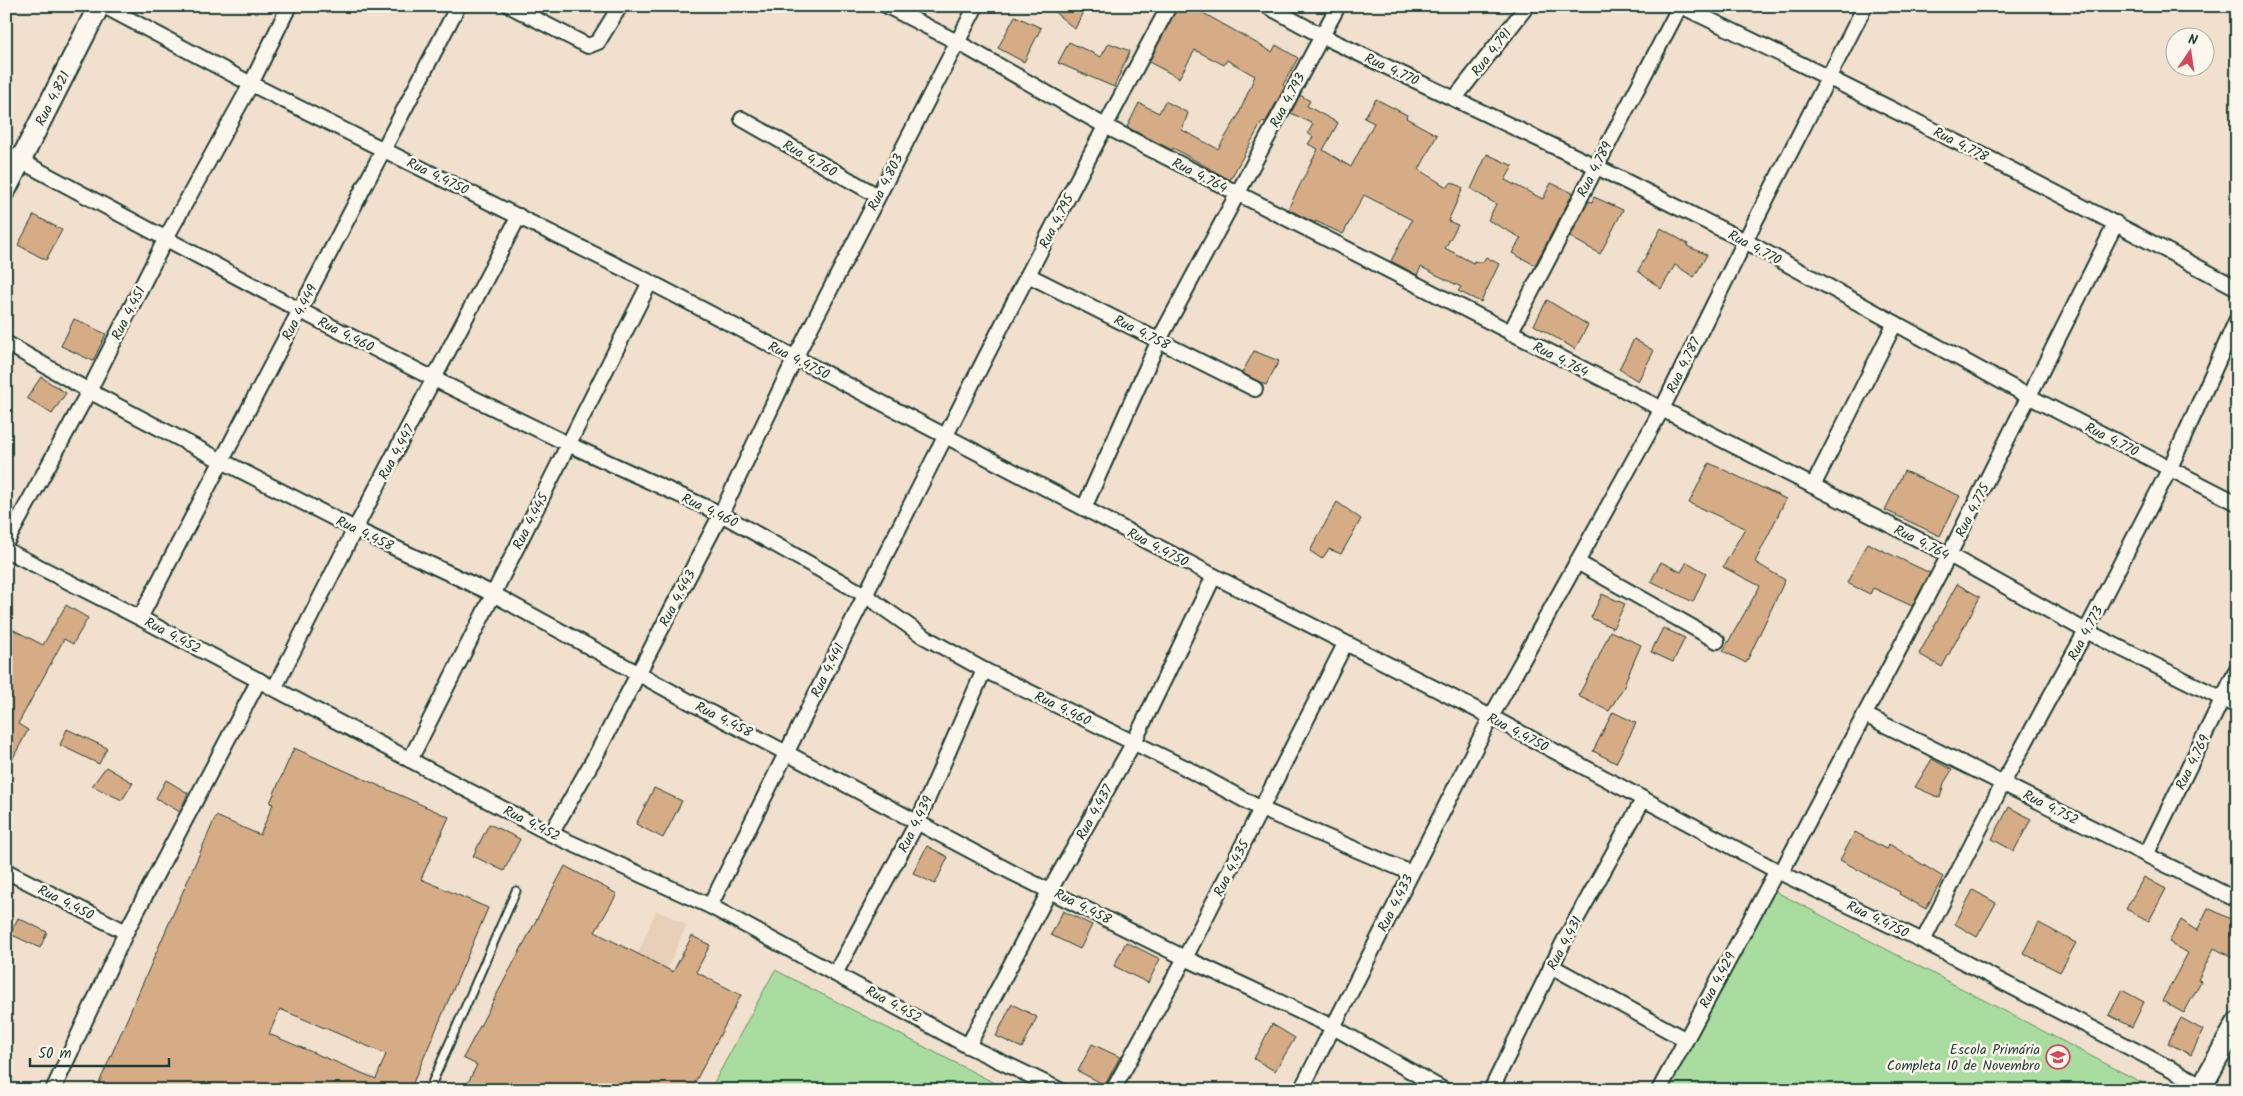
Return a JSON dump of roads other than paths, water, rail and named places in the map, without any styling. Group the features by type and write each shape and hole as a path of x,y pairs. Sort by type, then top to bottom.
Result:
{"street":[{"name":"Rua 4.821","path":"6,188 14,156 99,6"},
{"name":"Rua 4.4750","path":"104,6 251,84 650,282 1345,644 1491,717 1779,872 1923,941 2205,1088"},
{"name":"Rua 4.451","path":"6,543 89,391 166,238 251,84 290,6"},
{"name":"Rua 4.449","path":"140,618 299,310 385,150 458,6"},
{"path":"510,6 588,46 598,42 620,6"},
{"name":"Rua 4.764","path":"887,6 957,42 1105,126 1236,194 1949,555 2086,631 2237,706"},
{"name":"Rua 4.803","path":"794,358 976,6"},
{"name":"Rua 4.795","path":"946,436 1105,126 1169,6"},
{"name":"Rua 4.770","path":"1267,6 1322,36 1595,166 1744,241 2030,397 2237,503"},
{"name":"Rua 4.793","path":"1084,508 1159,340 1338,6"},
{"name":"Rua 4.791","path":"1455,98 1527,6"},
{"name":"Rua 4.778","path":"1680,6 1829,77 2116,223 2237,288"},
{"name":"Rua 4.789","path":"1510,333 1595,166 1680,6"},
{"name":"Rua 4.787","path":"1491,717 1662,409 1744,241 1865,6"},
{"name":"Rua 4.760","path":"742,119 878,196"},
{"name":"Rua 4.460","path":"14,156 299,310 434,379 568,444 721,514 865,594 923,636 984,670 1134,742 1261,809 1411,873"},
{"name":"Rua 4.447","path":"274,689 355,529 519,216"},
{"name":"Rua 4.775","path":"1779,872 1865,715 1949,555 2116,223"},
{"name":"Rua 4.758","path":"1028,275 1255,389"},
{"name":"Rua 4.445","path":"410,760 650,282"},
{"name":"Rua 4.773","path":"1923,941 2003,783 2086,631 2170,468 2237,319"},
{"path":"1813,486 1895,323"},
{"name":"Rua 4.458","path":"6,343 89,391 222,461 355,529 493,594 1013,872 1184,958 1333,1027 1444,1090"},
{"name":"Rua 4.443","path":"551,834 596,755 721,514 794,358"},
{"name":"Rua 4.441","path":"710,906 946,436"},
{"name":"Rua 4.452","path":"6,550 259,680 551,834 710,906 836,972 968,1046 1060,1090"},
{"path":"1577,562 1717,641"},
{"name":"Rua 4.437","path":"968,1046 1050,890 1134,742 1214,576"},
{"name":"Rua 4.435","path":"1113,1090 1184,958 1345,644"},
{"name":"Rua 4.769","path":"2146,855 2237,669"},
{"name":"Rua 4.439","path":"836,972 918,821 984,670"},
{"path":"53,1090 126,932 259,680"},
{"name":"Rua 4.752","path":"1865,715 2237,900"},
{"name":"Rua 4.433","path":"1301,1090 1491,717"},
{"name":"Rua 4.431","path":"1491,1090 1551,966 1643,800"},
{"name":"Rua 4.450","path":"6,871 126,932"},
{"name":"Rua 4.429","path":"1660,1090 1779,872"},
{"path":"1551,966 1686,1040"},
{"path":"2205,1088 2237,1023"}],"lane":[{"path":"429,1090 516,891"}],"place":[{"name":"Escola Primária Completa 10 de Novembro","path":"2058,1057"}]}
